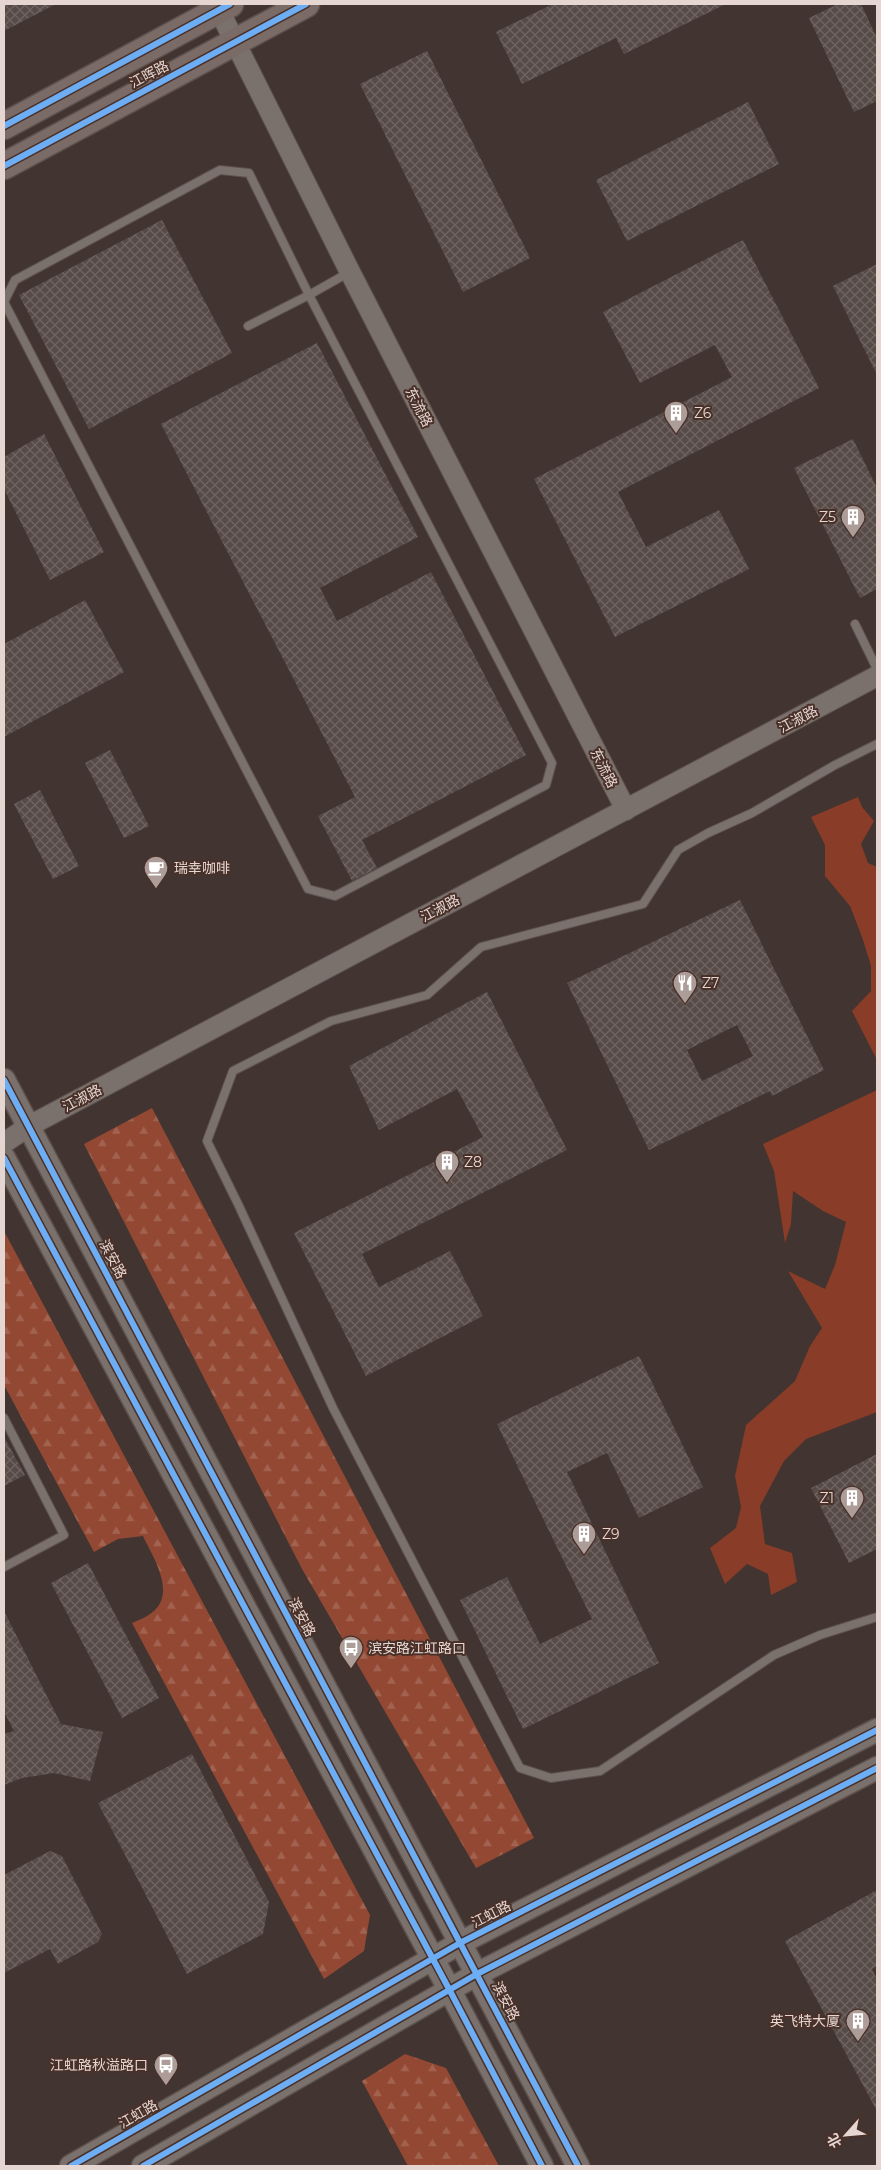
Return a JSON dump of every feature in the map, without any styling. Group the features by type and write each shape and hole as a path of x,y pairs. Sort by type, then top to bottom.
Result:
{"main road":[{"name":"江晖路","path":"4,166 306,4"},
{"name":"江晖路","path":"4,126 221,6"},
{"name":"滨安路","path":"4,1080 578,2166"},
{"path":"4,1158 542,2166"},
{"name":"江虹路","path":"71,2166 460,1944 877,1730"},
{"path":"143,2166 449,1989 877,1768"}],"street":[{"name":"东流路","path":"221,6 234,42 626,810"},
{"name":"江淑路","path":"4,1143 29,1126 877,676"}],"lane":[{"path":"220,170 248,172 309,296 552,763 546,785 335,896 308,889 4,302 15,280 220,170"},
{"path":"248,326 309,296 350,272"},
{"path":"855,624 877,669"},
{"path":"877,744 835,765 752,813 708,833 678,850 643,904 480,947 427,995 331,1021 233,1071 207,1141 333,1408 520,1768 551,1778 600,1771 774,1655 820,1635 877,1617"},
{"path":"4,1418 64,1535 4,1567"}],"green space":[{"path":"152,1108 534,1838 476,1868 302,1569 84,1144"},
{"path":"4,1231 370,1915 364,1951 324,1979 132,1623 150,1614 158,1606 162,1597 161,1576 143,1536 118,1539 94,1552 4,1385"},
{"path":"405,2054 446,2068 499,2166 408,2166 362,2081"}],"shaded area":[{"path":"858,797 862,807 874,821 861,844 868,863 877,867 877,1060 852,1011 871,991 871,966 850,906 825,876 825,845 811,817"},
{"path":"877,1090 877,1412 806,1439 784,1461 760,1506 765,1544 792,1553 797,1582 771,1595 768,1574 747,1564 725,1584 710,1548 736,1528 741,1507 735,1476 746,1425 795,1381 810,1346 822,1328 788,1271 825,1289 835,1265 846,1222 823,1211 793,1191 791,1224 785,1243 774,1171 763,1144"}],"building":[{"path":"4,4 56,4 4,31"},
{"path":"553,4 726,4 624,54 616,38 522,84 496,32"},
{"path":"838,4 861,4 877,38 877,101 854,112 809,18"},
{"path":"427,51 530,258 463,292 360,84"},
{"path":"748,102 779,164 627,241 596,180"},
{"path":"162,220 232,353 89,429 19,295"},
{"name":"Z6","path":"743,240 819,388 618,492 646,547 719,510 749,569 615,637 534,479 732,377 715,345 640,383 603,312"},
{"path":"877,264 877,375 833,286"},
{"path":"317,343 418,537 320,588 337,621 431,572 526,755 362,840 377,868 352,881 318,816 355,797 161,424"},
{"path":"44,434 104,552 50,580 4,489 4,457"},
{"name":"Z5","path":"853,439 877,488 877,589 860,598 794,468"},
{"path":"85,600 124,672 4,737 4,644"},
{"path":"110,750 149,826 124,838 85,763"},
{"path":"40,790 79,866 53,879 14,804"},
{"name":"Z7","path":"740,900 824,1070 772,1096 770,1091 649,1150 567,983","holes":["737,1025 753,1056 702,1081 687,1050"]},
{"name":"Z8","path":"487,992 567,1150 362,1254 379,1287 450,1251 483,1316 366,1376 294,1233 483,1137 457,1089 379,1130 349,1066"},
{"name":"Z9","path":"639,1356 703,1487 639,1518 607,1453 567,1472 659,1663 523,1729 460,1600 507,1577 540,1644 592,1619 497,1424"},
{"path":"4,1437 25,1475 4,1486"},
{"name":"Z1","path":"877,1454 877,1549 849,1563 811,1488"},
{"path":"88,1563 159,1698 122,1718 51,1583"},
{"path":"4,1611 61,1724 103,1732 90,1781 54,1773 22,1778 4,1785 4,1734 14,1731 4,1712"},
{"path":"192,1754 269,1902 263,1934 187,1974 98,1803"},
{"path":"50,1851 62,1856 102,1934 98,1942 58,1964 50,1949 4,1973 4,1875"},
{"name":"英飞特大厦","path":"877,1890 877,1966 872,1969 877,1979 877,2111 785,1941"}],"cycle path":[{"path":"4,126 230,4"},
{"path":"4,166 306,4"},
{"path":"4,1080 578,2166"},
{"path":"4,1158 542,2166"},
{"path":"71,2166 460,1943 877,1730"},
{"path":"143,2166 477,1974 877,1768"}],"place":[{"name":"Z6","path":"676,434"},
{"name":"Z5","path":"853,538"},
{"name":"瑞幸咖啡","path":"156,889"},
{"name":"Z7","path":"685,1004"},
{"name":"Z8","path":"447,1183"},
{"name":"Z1","path":"852,1519"},
{"name":"Z9","path":"584,1555"},
{"name":"滨安路江虹路口","path":"351,1669"},
{"name":"英飞特大厦","path":"858,2042"},
{"name":"江虹路秋溢路口","path":"166,2086"}]}
